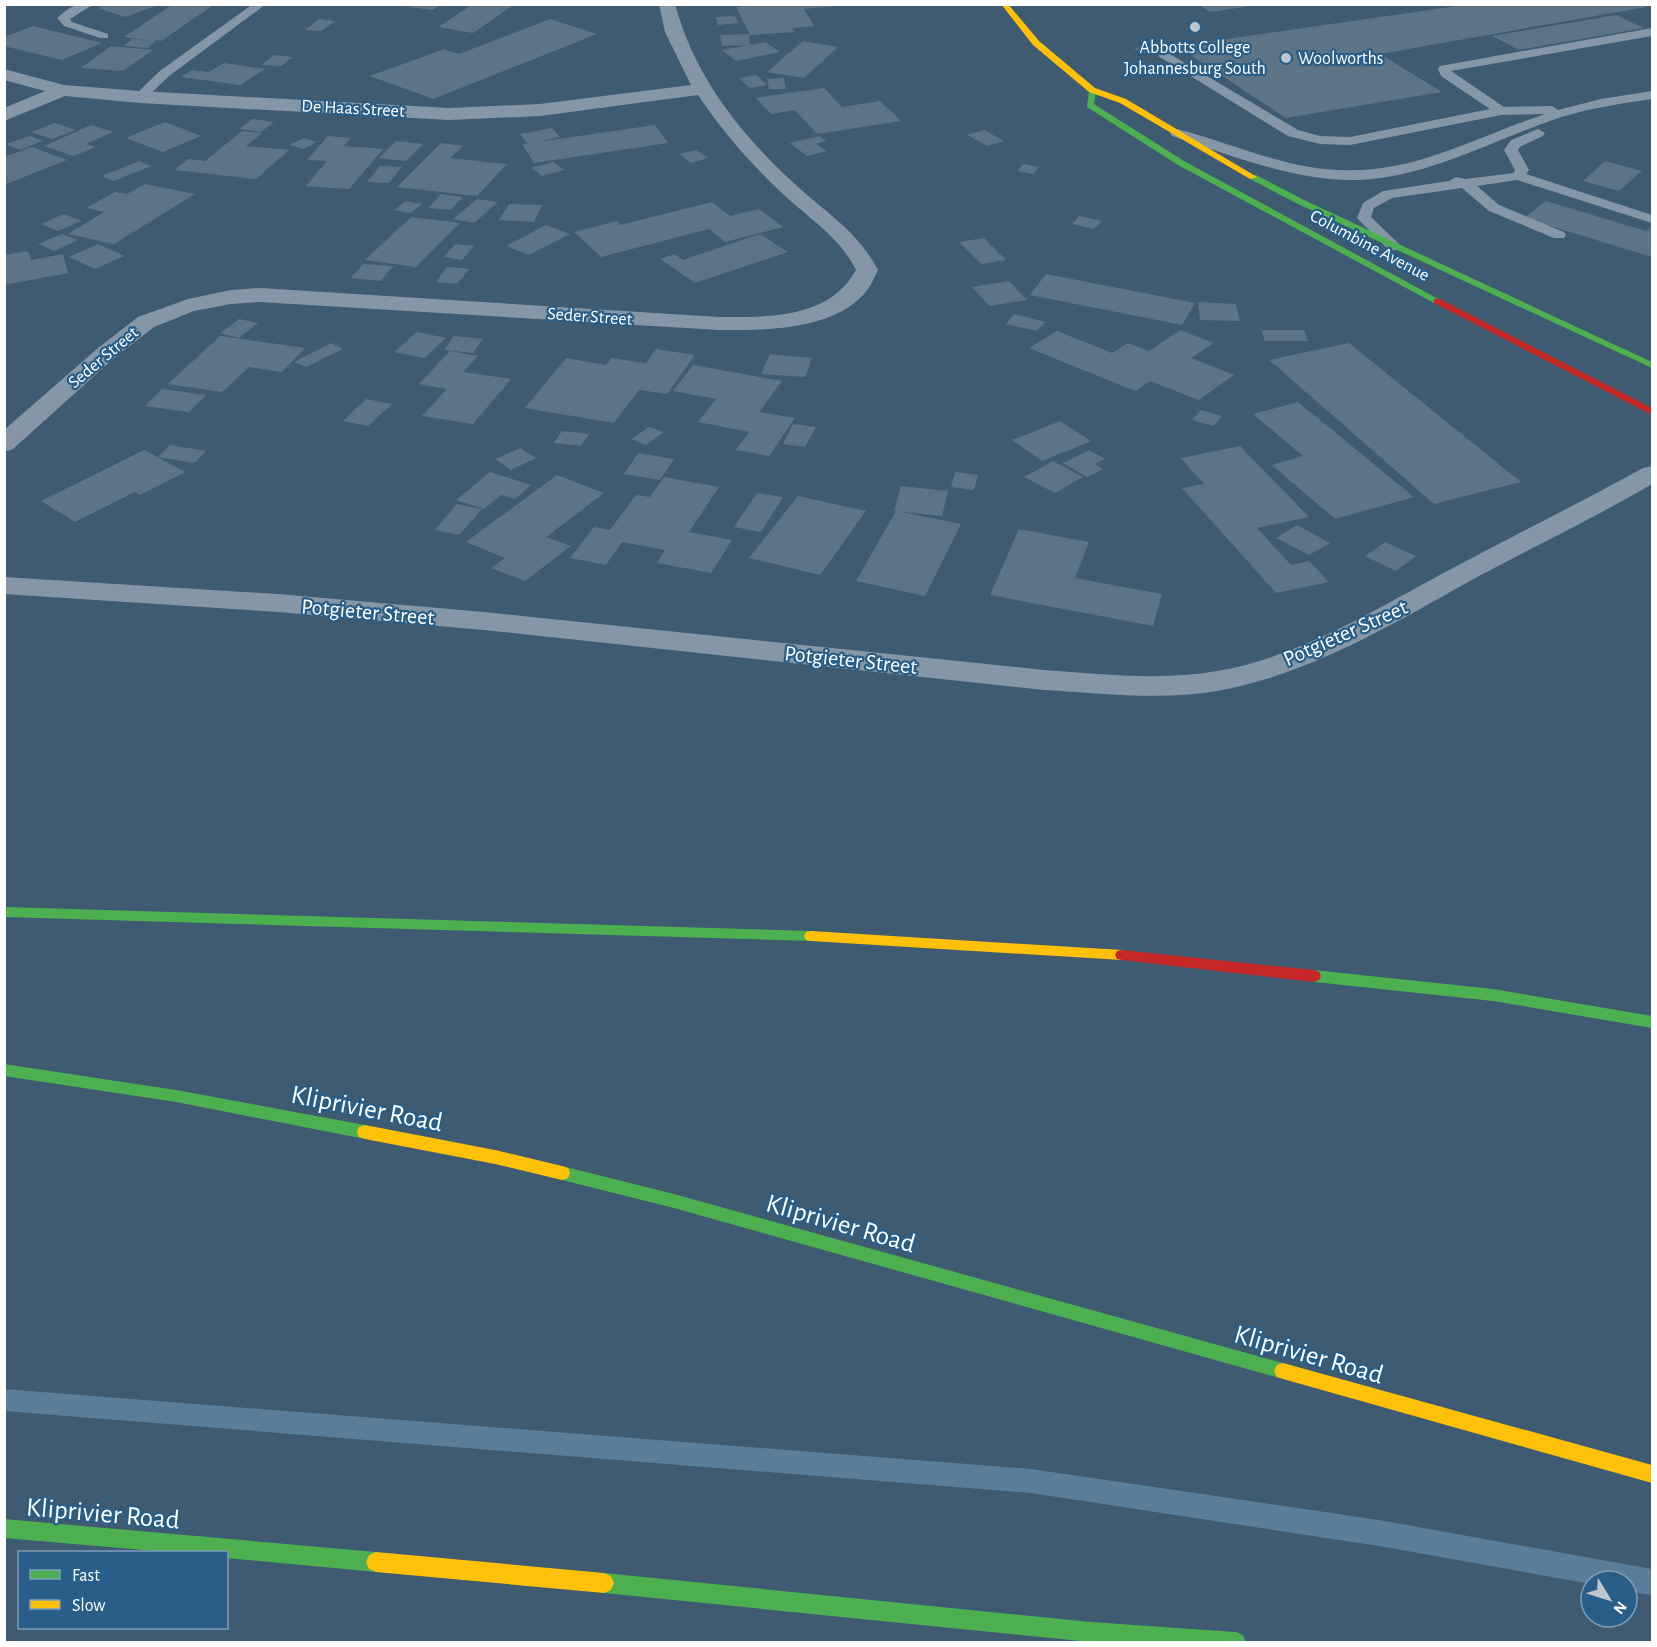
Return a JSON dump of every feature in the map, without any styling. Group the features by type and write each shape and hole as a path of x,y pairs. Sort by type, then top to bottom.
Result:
{"main road":[{"name":"Columbine Avenue","path":"1004,4 1036,43 1092,90 1123,101 1236,168 1394,247 1653,365"},
{"name":"Columbine Avenue","path":"1092,90 1090,105 1180,163 1517,344 1653,412"},
{"path":"4,912 820,937 1125,955 1492,995 1653,1022"},
{"name":"Kliprivier Road","path":"4,1070 176,1096 495,1157 674,1201 1653,1474"},
{"name":"Kliprivier Road","path":"4,1528 597,1582 1091,1632 1236,1642"}],"street":[{"name":"Seder Street","path":"4,444 130,333 166,312 206,301 260,295 699,323 748,324 806,316 849,296 858,288 867,270 857,250 767,169 735,134 703,89 680,45 667,4"},
{"name":"De Haas Street","path":"4,74 63,90 140,98 480,114 540,110 703,89"},
{"path":"4,115 63,90"},
{"name":"Potgieter Street","path":"4,585 278,603 484,621 1044,680 1131,685 1181,684 1218,681 1317,649 1379,620 1653,474"}],"lane":[{"path":"89,4 72,11 63,18 68,24 104,36"},
{"path":"140,98 165,73 261,4"},
{"path":"1501,111 1445,73 1444,69 1653,32"},
{"path":"1164,56 1293,132 1320,140 1350,141 1501,111 1572,110 1653,95"},
{"path":"1518,176 1522,170 1510,150 1516,143 1556,127 1596,106"},
{"path":"1175,133 1286,166 1330,173 1381,174 1437,159 1572,110"},
{"path":"1409,166 1466,184 1494,208 1559,235"},
{"path":"1394,247 1364,219 1368,206 1388,194 1518,176 1653,219"}],"building":[{"path":"109,4 158,5 125,17 98,8"},
{"path":"173,4 215,4 147,48 123,46 132,39 152,41 124,37"},
{"path":"413,4 441,4 433,10 409,7"},
{"path":"473,4 512,6 473,33 438,27"},
{"path":"765,4 837,4 837,6 804,9 814,26 792,28 795,32 750,35 736,7"},
{"path":"1198,4 1251,4 1251,6 1210,12"},
{"path":"1471,4 1652,6 1380,54 1442,92 1286,118 1177,46"},
{"path":"1616,15 1644,28 1519,50 1492,36"},
{"path":"735,16 738,23 718,25 716,17"},
{"path":"319,19 335,21 321,31 305,30"},
{"path":"550,19 597,34 433,99 370,76 444,49 459,54"},
{"path":"33,26 102,43 62,60 4,46 4,37"},
{"path":"749,34 750,45 722,46 720,35"},
{"path":"803,41 838,47 804,78 767,72"},
{"path":"765,42 780,52 736,61 722,50"},
{"path":"1146,44 1158,49 1145,53 1134,49"},
{"path":"111,46 153,50 123,71 81,68"},
{"path":"274,55 293,57 281,66 261,65"},
{"path":"224,63 265,69 240,85 181,77 192,70 209,72"},
{"path":"756,75 767,85 750,88 739,78"},
{"path":"784,78 786,89 769,89 767,79"},
{"path":"824,88 842,107 880,101 901,121 817,134 795,110 771,114 756,98"},
{"path":"252,119 274,122 261,132 239,129"},
{"path":"165,122 201,136 163,152 126,138"},
{"path":"55,123 76,130 52,139 31,132"},
{"path":"91,125 113,132 86,144 95,147 74,156 44,146"},
{"path":"655,125 668,143 534,163 522,144 528,144 520,134 552,128 560,137 538,142"},
{"path":"984,130 1004,141 987,146 967,135"},
{"path":"242,131 262,133 246,146 289,150 256,179 175,170 188,159 205,161"},
{"path":"30,136 43,141 20,150 6,144"},
{"path":"328,136 351,138 344,146 383,149 349,189 306,186 327,161 307,160"},
{"path":"819,136 826,141 816,144 827,151 807,156 790,143"},
{"path":"304,138 317,142 303,149 289,145"},
{"path":"396,141 423,144 406,161 379,158"},
{"path":"441,143 463,146 450,158 507,164 477,196 397,187"},
{"path":"32,147 67,160 4,185 4,157"},
{"path":"696,150 708,158 691,163 679,154"},
{"path":"139,161 151,166 114,181 102,176"},
{"path":"1605,161 1642,171 1619,191 1583,181"},
{"path":"553,162 565,170 542,176 531,168"},
{"path":"1023,164 1039,167 1033,174 1017,171"},
{"path":"380,166 402,167 389,183 367,182"},
{"path":"145,184 195,194 114,244 68,234 104,212 86,208 115,192 127,194"},
{"path":"441,194 463,197 450,210 428,208"},
{"path":"477,199 498,202 474,223 453,219"},
{"path":"406,201 422,204 411,213 394,210"},
{"path":"1546,201 1646,231 1652,226 1652,257 1524,218"},
{"path":"712,202 730,216 759,209 783,227 725,242 709,229 601,257 574,232 617,221 620,225"},
{"path":"509,204 542,205 534,222 499,220"},
{"path":"64,214 81,221 58,231 41,224"},
{"path":"1079,216 1102,221 1094,229 1072,224"},
{"path":"411,217 460,223 416,267 365,260"},
{"path":"546,225 570,234 529,255 506,246"},
{"path":"62,234 78,240 54,251 38,244"},
{"path":"760,234 788,252 695,283 660,259 675,254 683,260"},
{"path":"984,238 1006,260 981,264 959,242"},
{"path":"98,244 124,256 95,269 69,257"},
{"path":"455,244 474,246 462,260 444,257"},
{"path":"28,251 31,260 63,254 68,273 4,285 4,255"},
{"path":"363,264 393,266 381,281 351,278"},
{"path":"447,267 469,269 457,284 436,282"},
{"path":"1046,274 1195,303 1182,325 1030,295"},
{"path":"1009,281 1027,300 990,306 972,287"},
{"path":"1198,302 1236,304 1240,321 1200,320"},
{"path":"1014,314 1045,322 1037,331 1006,324"},
{"path":"239,319 258,323 239,338 220,333"},
{"path":"1180,330 1214,343 1191,358 1234,375 1199,400 1150,381 1135,391 1029,348 1057,331 1112,353 1128,343 1149,351"},
{"path":"1261,330 1304,330 1308,341 1265,341"},
{"path":"417,332 446,338 424,358 394,352"},
{"path":"220,336 305,348 282,372 249,367 222,392 168,384"},
{"path":"454,336 483,339 473,353 444,350"},
{"path":"331,343 343,349 306,367 294,362"},
{"path":"1349,343 1521,482 1434,504 1269,360"},
{"path":"656,349 695,355 667,394 639,390 614,423 525,408 566,358 606,365 611,358 646,363"},
{"path":"450,351 478,356 463,372 511,379 473,424 422,416 447,389 419,384"},
{"path":"770,354 812,358 805,377 761,374"},
{"path":"693,365 782,381 759,412 795,418 769,456 736,450 749,432 698,422 716,399 673,391"},
{"path":"162,389 206,395 189,412 145,406"},
{"path":"366,399 392,404 368,426 343,421"},
{"path":"1298,402 1414,497 1335,519 1272,465 1303,456 1253,414"},
{"path":"1201,410 1222,416 1213,426 1192,420"},
{"path":"1060,421 1091,441 1042,461 1012,440"},
{"path":"793,424 816,427 805,447 783,444"},
{"path":"649,427 664,432 646,445 631,439"},
{"path":"562,431 589,434 581,446 554,443"},
{"path":"170,445 206,451 194,463 158,457"},
{"path":"1240,446 1309,517 1257,528 1291,565 1309,561 1329,582 1276,593 1182,488 1204,484 1181,458"},
{"path":"520,448 536,458 511,470 495,459"},
{"path":"144,450 185,472 140,495 135,492 75,522 41,501"},
{"path":"1089,450 1105,459 1095,464 1103,469 1087,477 1063,463"},
{"path":"638,453 674,459 660,480 624,474"},
{"path":"1053,461 1083,477 1055,493 1024,477"},
{"path":"490,472 531,485 515,499 501,495 484,509 456,500"},
{"path":"955,472 978,475 974,490 951,487"},
{"path":"557,475 604,493 546,537 571,546 525,581 491,568 505,558 466,542"},
{"path":"664,477 719,487 689,532 732,540 711,573 657,563 665,550 622,542 606,565 570,558 594,527 610,530 636,495 650,497"},
{"path":"901,486 948,491 942,516 894,511"},
{"path":"757,493 783,497 761,532 734,527"},
{"path":"798,496 866,511 820,575 749,558"},
{"path":"457,504 482,509 459,535 435,530"},
{"path":"896,511 961,524 925,596 856,581"},
{"path":"1297,525 1330,543 1309,555 1276,538"},
{"path":"1019,529 1089,542 1075,578 1162,594 1153,626 990,595"},
{"path":"1385,542 1416,556 1396,571 1365,556"}],"waterway":[{"path":"4,1400 1031,1481 1379,1533 1652,1582"}],"traffic: fast":[{"path":"1092,92 1090,105 1181,163 1437,301"},
{"path":"1253,177 1301,202 1652,365"},
{"path":"4,912 811,936"},
{"path":"1314,976 1493,995 1652,1022"},
{"path":"4,1070 176,1096 365,1132"},
{"path":"562,1173 674,1201 1283,1371"},
{"path":"4,1528 376,1562"},
{"path":"604,1583 1091,1632 1236,1642"}],"traffic: slow":[{"path":"1004,4 1036,43 1092,90 1123,101 1253,177"},
{"path":"811,936 1122,955"},
{"path":"365,1132 495,1157 562,1173"},
{"path":"1283,1371 1652,1474"},
{"path":"376,1562 604,1583"}],"traffic: jam":[{"path":"1437,301 1652,412"},
{"path":"1122,955 1314,976"}],"place":[{"name":"Abbotts College Johannesburg South","path":"1195,27"},
{"name":"Woolworths","path":"1286,58"}]}
